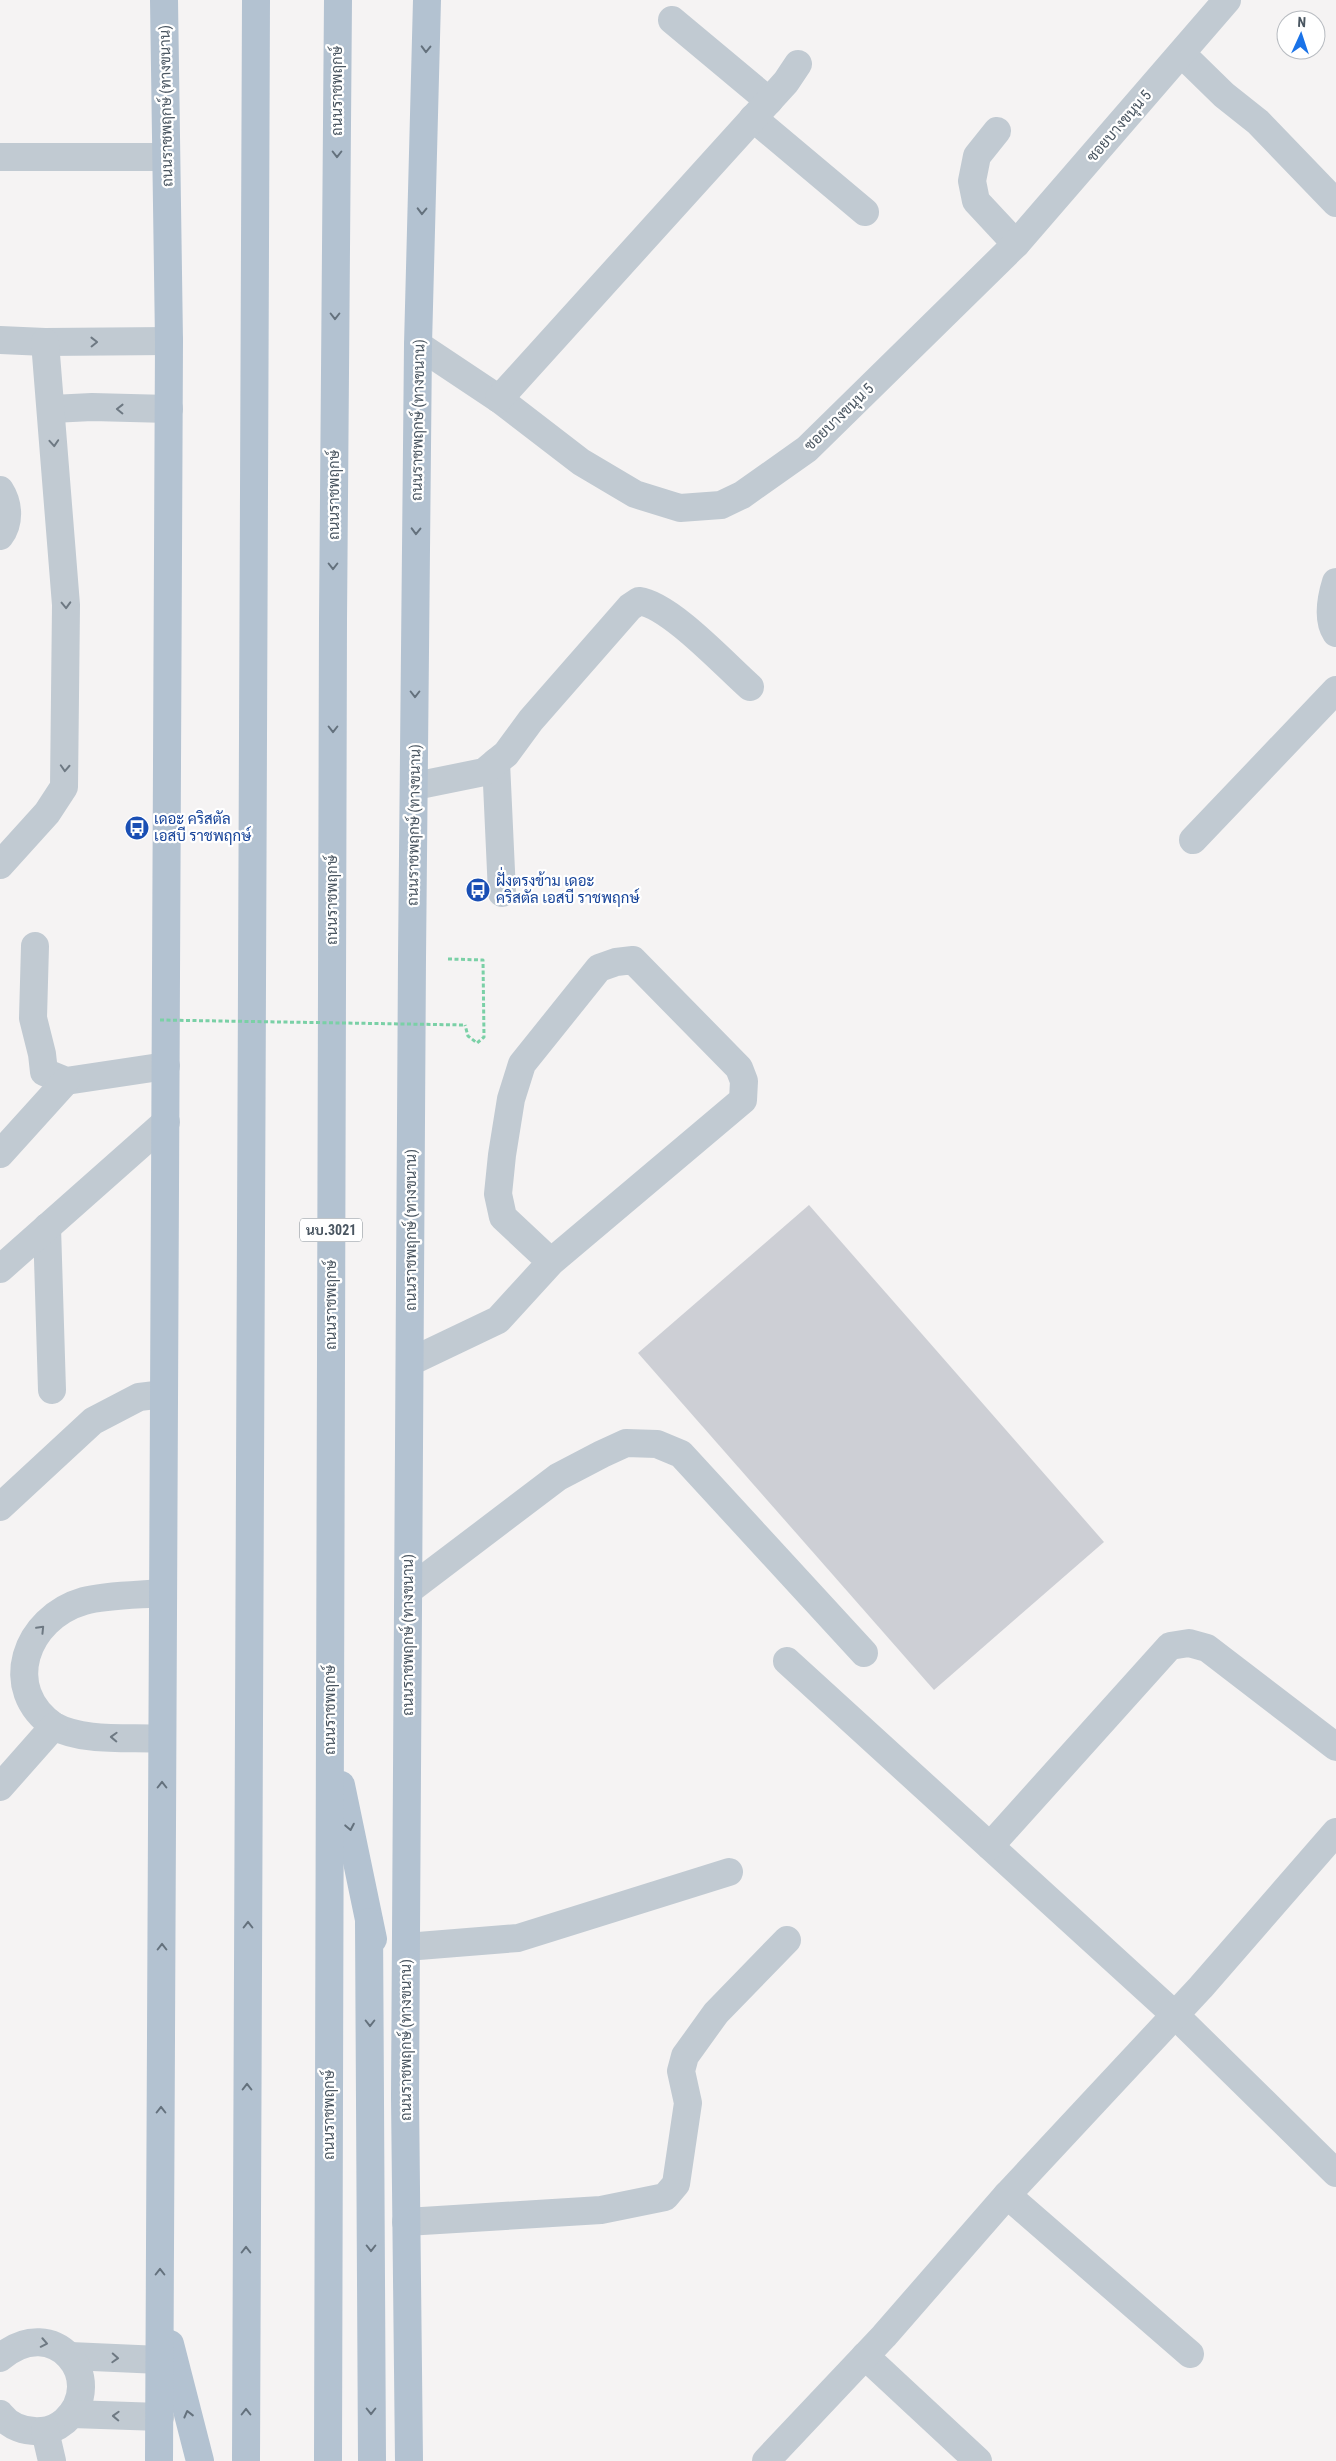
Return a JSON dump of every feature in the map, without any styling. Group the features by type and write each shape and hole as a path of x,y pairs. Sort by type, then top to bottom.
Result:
{"main road":[{"name":"ถนนราชพฤกษ์ (ทางขนาน)","path":"160,2461 169,409 164,0"},
{"path":"246,2461 256,0"},
{"name":"ถนนราชพฤกษ์","path":"328,2461 333,610 338,0"},
{"name":"ถนนราชพฤกษ์ (ทางขนาน)","path":"409,2461 405,2096 410,1362 418,345 427,0"},
{"path":"330,1727 405,2096"},
{"path":"369,1922 372,2461"},
{"path":"160,2306 197,2455"}],"street":[{"name":"ซอยบางขนุน 5","path":"418,345 499,399 581,462 635,494 680,508 721,505 742,495 807,449 1016,244 1227,0"},
{"path":"672,20 865,212"},
{"path":"1182,54 1224,95 1258,122 1336,203"},
{"path":"499,399 761,109 798,64"},
{"path":"998,131 977,156 973,169 973,187 976,201 1016,244"},
{"path":"0,157 166,157"},
{"path":"0,340 45,342 169,341"},
{"path":"0,865 47,813 64,787 66,605 52,409 45,342"},
{"path":"52,409 92,407 169,409"},
{"path":"0,490 5,498 8,514 4,531 0,536"},
{"path":"1336,582 1332,595 1331,625 1336,633"},
{"path":"415,786 484,772 506,754 530,720 630,607 639,601 649,602 674,618 750,687"},
{"path":"1193,840 1336,690"},
{"path":"496,762 502,893"},
{"path":"35,946 33,1018 42,1054 44,1072 66,1081 166,1066"},
{"path":"410,1362 498,1320 551,1262 743,1100 744,1081 739,1068 632,960 616,962 599,968 522,1064 511,1099 498,1194 503,1217 551,1262"},
{"path":"0,1154 66,1081"},
{"path":"0,1269 166,1122"},
{"path":"46,1227 52,1390"},
{"path":"0,1507 93,1421 139,1397 164,1394"},
{"path":"409,1590 558,1477 626,1443 657,1444 681,1454 864,1652"},
{"path":"162,1739 82,1736 54,1726 31,1708 19,1688 18,1666 24,1647 58,1612 84,1601 163,1593"},
{"path":"990,1846 1170,1646 1189,1643 1207,1648 1336,1747"},
{"path":"787,1662 1175,2015 1336,2173"},
{"path":"0,1787 54,1726"},
{"path":"766,2461 866,2356 1007,2195 1332,1844"},
{"path":"406,1947 518,1938 729,1872"},
{"path":"406,2222 601,2210 666,2197 676,2184 688,2103 682,2071 685,2056 716,2014 787,1940"},
{"path":"1007,2195 1190,2354"},
{"path":"0,2358 11,2348 26,2342 42,2341 57,2346 70,2356 78,2369 82,2385 80,2400 72,2414 60,2425 45,2431 30,2432 14,2427 0,2414"},
{"path":"70,2356 160,2360"},
{"path":"866,2356 978,2461"},
{"path":"72,2414 160,2417"},
{"path":"45,2431 52,2461"}],"path":[{"path":"160,1020 465,1025 468,1036 477,1043 484,1037 483,960"}],"building":[{"path":"809,1205 1104,1542 934,1690 638,1353"}],"place":[{"name":"เดอะ คริสตัล เอสบี ราชพฤกษ์","path":"137,828"},
{"name":"ฝั่งตรงข้าม เดอะ คริสตัล เอสบี ราชพฤกษ์","path":"478,890"}]}
